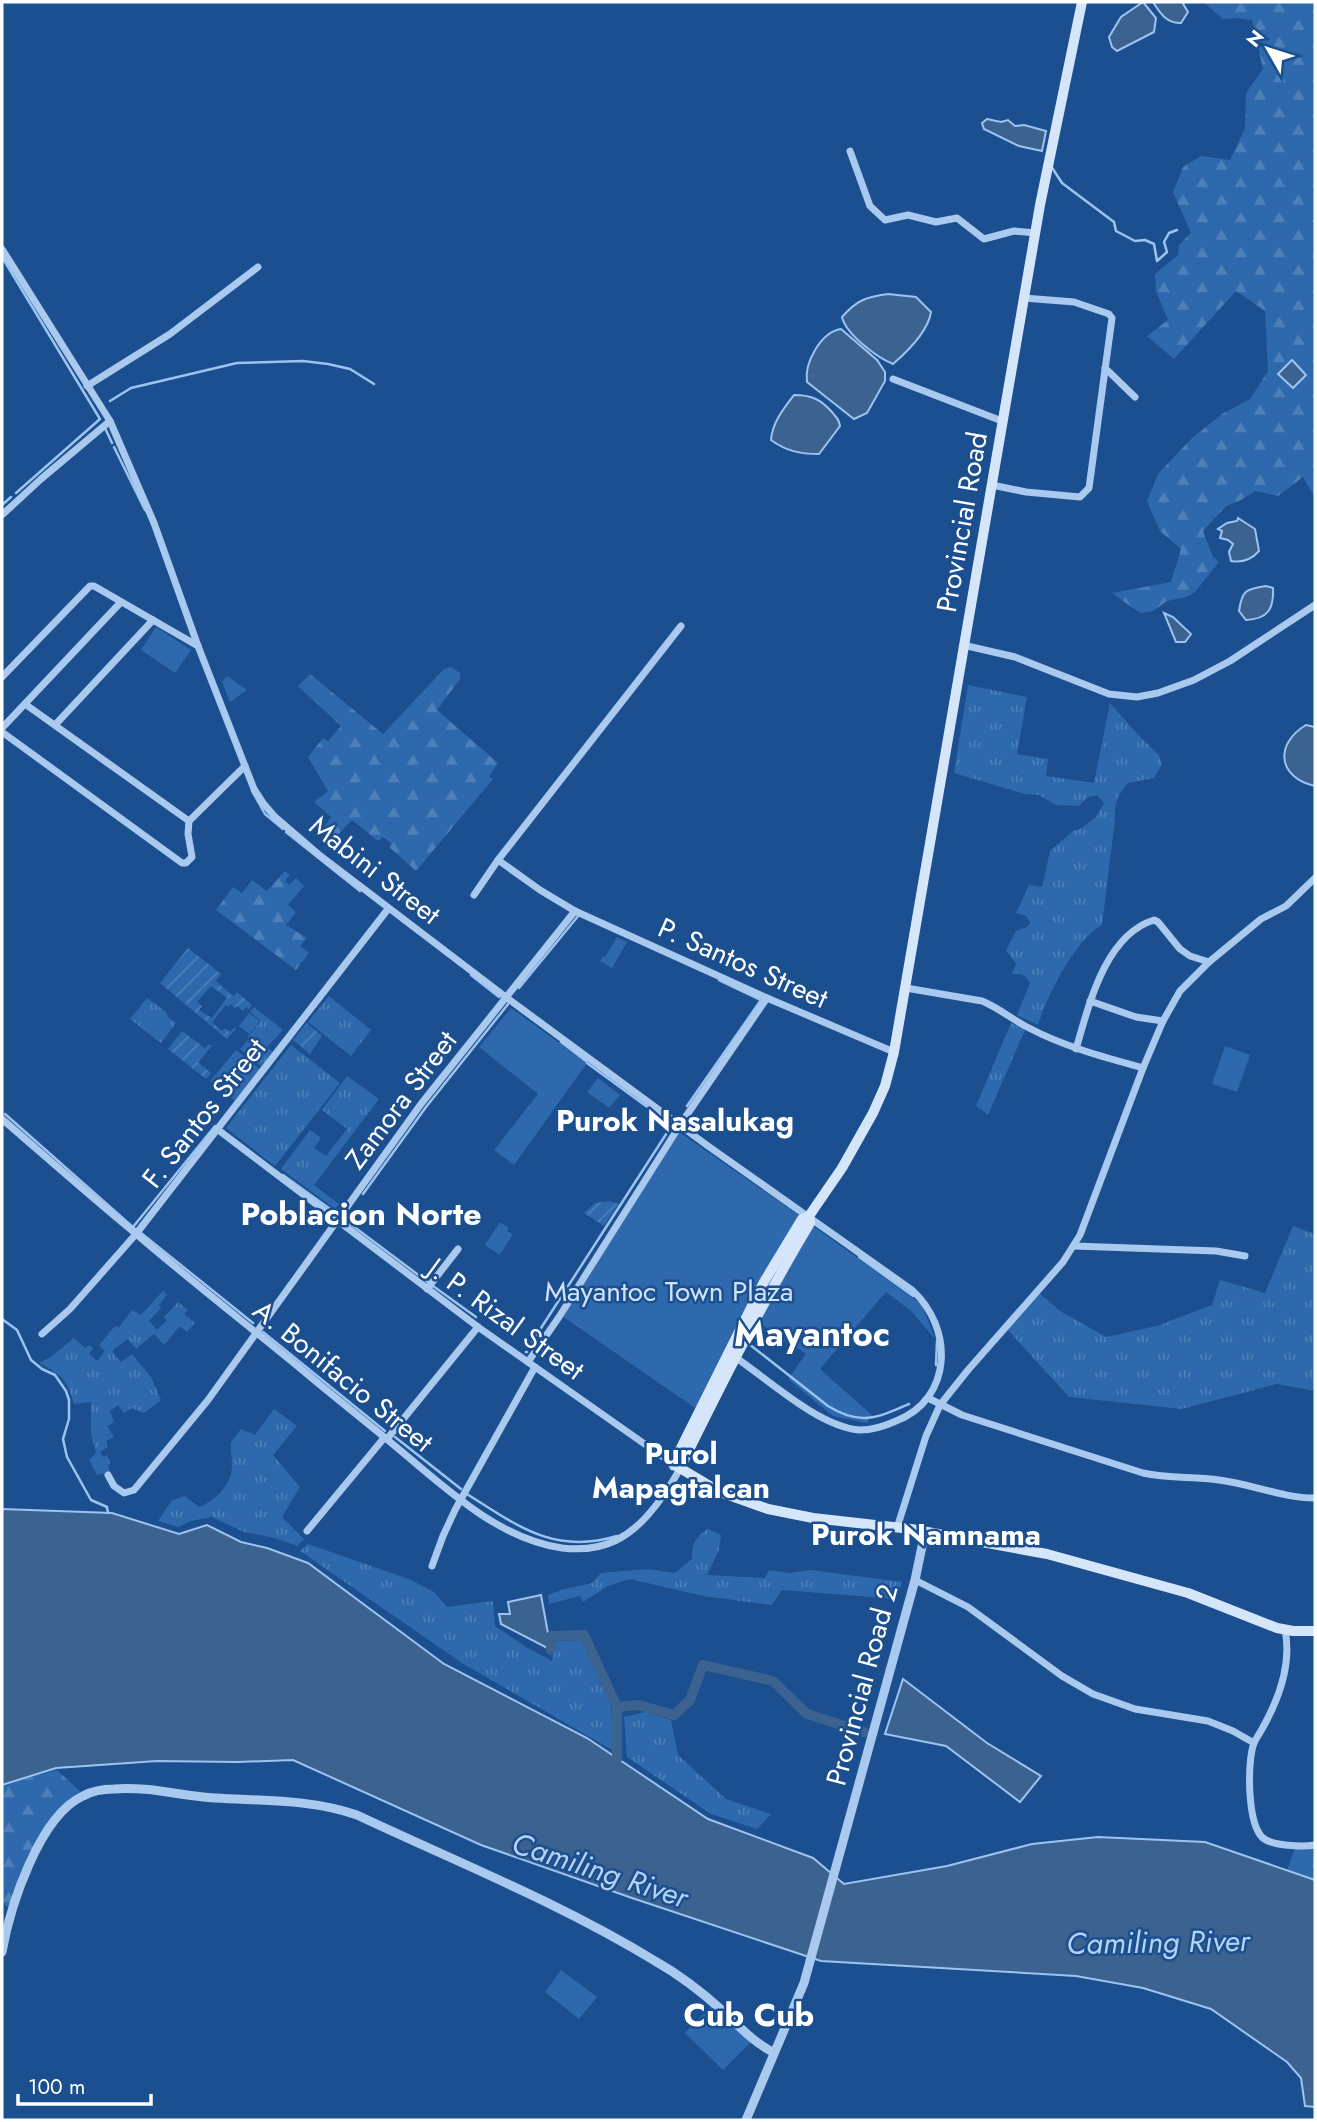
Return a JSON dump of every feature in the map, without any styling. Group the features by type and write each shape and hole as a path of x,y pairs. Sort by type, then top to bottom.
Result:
{"main road":[{"name":"Provincial Road","path":"676,1470 770,1281 810,1223 809,1216 842,1168 885,1086 906,988 1024,298 1082,2"},
{"path":"676,1470 720,1492 768,1509 925,1532 1092,1565 1197,1596 1255,1621 1285,1630 1315,1631"}],"street":[{"path":"850,151 870,206 885,220 908,215 936,222 957,218 984,239 1014,231 1036,233"},
{"name":"Mabini Street","path":"2,249 110,421 154,523 244,766 263,803 275,817 318,854 388,909 680,1125 912,1290 927,1304 936,1323 941,1352 937,1381 928,1398"},
{"path":"87,386 170,334 258,267"},
{"path":"992,485 1026,492 1080,497 1089,488 1112,318 1108,314 1074,302 1024,298"},
{"path":"1105,368 1135,397"},
{"path":"893,379 1002,421"},
{"path":"2,515 110,421"},
{"path":"2,677 90,586 198,646"},
{"path":"121,602 2,730 182,863 192,857 188,834 190,821 244,766"},
{"path":"963,645 1015,657 1110,694 1137,697 1158,693 1194,680 1230,661 1315,605"},
{"path":"55,725 153,620"},
{"path":"474,895 498,860 681,626"},
{"path":"25,704 190,821"},
{"name":"P. Santos Street","path":"498,860 575,911 894,1052"},
{"path":"897,1528 926,1436 940,1405 1074,1246 1086,1221 1143,1068 1163,1021 1180,991 1209,962 1261,919 1286,906 1315,878"},
{"name":"F. Santos Street","path":"42,1334 69,1309 136,1234 388,909"},
{"name":"Zamora Street","path":"108,1475 119,1491 124,1493 134,1490 208,1399 451,1064 575,911"},
{"path":"1076,1049 1090,1001 1112,954 1126,937 1143,923 1154,920 1158,922 1180,949 1190,956 1209,962"},
{"path":"906,988 982,1001 1030,1028 1076,1049 1143,1068"},
{"path":"432,1566 443,1536 531,1364 680,1125 767,998"},
{"path":"1090,1001 1136,1017 1163,1021"},
{"name":"A. Bonifacio Street","path":"2,1119 136,1234 461,1500 519,1535 552,1546 588,1549 609,1544 634,1531 654,1509 676,1470"},
{"name":"J. P. Rizal Street","path":"218,1129 478,1327 676,1470"},
{"path":"1074,1246 1216,1251 1245,1256"},
{"path":"428,1289 458,1249"},
{"path":"307,1531 478,1327"},
{"path":"731,1355 809,1409 852,1429 876,1428 900,1420 921,1408 928,1398 962,1415 1143,1474 1167,1478 1220,1480 1281,1495 1315,1498"},
{"name":"Provincial Road 2","path":"746,2120 804,1983 915,1580 925,1532"},
{"path":"915,1580 968,1607 1062,1676 1093,1694 1135,1709 1208,1721 1254,1743"},
{"path":"1285,1630 1288,1646 1286,1672 1254,1743 1250,1799 1258,1831 1263,1838 1273,1843 1315,1845"},
{"path":"2,1952 6,1924 40,1842 56,1817 84,1795 131,1788 202,1797 302,1802 357,1815 566,1910 676,1974 755,2041 774,2052"}],"green space":[{"path":"1203,2 1315,2 1315,498 1303,477 1278,496 1255,491 1226,506 1203,531 1213,557 1219,562 1195,592 1167,601 1153,611 1140,613 1112,593 1171,582 1181,549 1160,531 1147,501 1158,474 1191,439 1222,414 1250,399 1268,371 1265,311 1236,291 1174,359 1147,336 1168,320 1156,291 1155,274 1178,255 1179,245 1191,233 1173,192 1183,167 1201,156 1230,160 1245,128 1246,93 1263,69 1252,20 1223,19"},
{"path":"156,627 191,650 175,673 141,650"},
{"path":"451,667 460,673 460,679 437,710 498,763 489,776 493,779 416,871 389,847 391,843 383,837 378,841 352,820 332,841 321,832 331,817 314,802 328,791 308,757 323,738 328,741 341,726 298,686 310,674 383,734 444,669"},
{"path":"227,676 247,690 230,702 222,682"},
{"path":"968,685 1027,697 1017,754 1048,759 1046,776 1094,783 1110,703 1159,755 1162,764 1154,778 1128,783 1119,796 1115,809 1102,925 1092,932 1072,955 1038,1025 1017,1015 1030,983 1022,975 1012,974 1016,964 1006,950 1016,931 1030,923 1026,916 1016,913 1029,885 1042,887 1050,851 1073,831 1096,817 1104,803 1095,796 1087,798 1079,806 1056,805 1039,795 1025,794 954,773"},
{"path":"285,871 290,875 285,881 289,885 296,878 304,886 288,905 296,912 286,925 307,938 300,946 309,953 296,970 216,910 233,887 242,893 252,880 267,891"},
{"path":"617,937 627,942 612,968 600,961"},
{"path":"188,948 221,974 216,981 233,996 237,992 252,1005 243,1011 237,1006 235,1008 231,1004 228,1007 226,1005 212,1022 222,1031 225,1028 230,1032 236,1029 227,1039 160,983","holes":["211,986 227,998 212,1018 199,1010 202,1006 197,1002"]},
{"path":"329,996 371,1030 351,1056 308,1022"},
{"path":"147,998 176,1023 161,1043 130,1019"},
{"path":"254,1007 283,1030 267,1047 274,1053 262,1067 240,1049 261,1021 250,1012"},
{"path":"511,1008 587,1063 514,1165 494,1150 538,1094 479,1047"},
{"path":"249,1013 260,1021 249,1034 239,1026"},
{"path":"307,1023 322,1036 310,1054 293,1040"},
{"path":"1011,1023 1025,1030 988,1115 976,1106"},
{"path":"182,1031 205,1048 209,1044 212,1046 198,1062 211,1073 206,1079 168,1049"},
{"path":"291,1045 340,1083 275,1166 226,1128"},
{"path":"1225,1046 1250,1055 1237,1092 1212,1084"},
{"path":"236,1050 260,1069 235,1101 210,1081"},
{"path":"347,1076 379,1099 314,1185 339,1204 335,1209 281,1169 310,1130 321,1138 314,1148 326,1156 347,1129 322,1110"},
{"path":"598,1078 620,1095 609,1108 587,1092"},
{"name":"Mayantoc Town Plaza","path":"679,1132 800,1216 698,1410 562,1316"},
{"path":"610,1201 619,1204 604,1226 584,1213 595,1203"},
{"path":"500,1222 513,1234 500,1255 485,1245"},
{"path":"812,1225 922,1305 935,1339 911,1311 886,1292 820,1369 872,1415 867,1423 833,1416 788,1379 806,1354 759,1323"},
{"path":"1293,1226 1315,1234 1315,1391 1277,1384 1182,1409 1069,1397 1005,1327 1037,1291 1060,1311 1106,1337 1157,1326 1212,1305 1220,1280 1265,1293"},
{"path":"163,1291 167,1295 159,1305 161,1308 149,1321 157,1330 167,1320 164,1317 178,1302 188,1310 184,1314 195,1323 187,1332 180,1326 164,1345 154,1334 136,1349 128,1339 113,1350 121,1362 132,1354 151,1377 161,1400 144,1413 132,1408 124,1413 118,1405 110,1411 114,1422 107,1426 114,1437 106,1441 108,1447 100,1452 103,1457 107,1455 110,1472 97,1475 89,1460 96,1453 91,1434 91,1402 74,1404 62,1379 39,1363 74,1338 85,1348 89,1345 93,1348 89,1354 97,1361 105,1351 99,1345 115,1326 119,1327 132,1310 141,1315"},
{"path":"274,1409 297,1426 273,1455 300,1487 282,1517 304,1539 297,1546 275,1538 244,1532 212,1517 178,1527 158,1521 172,1500 185,1496 199,1507 217,1496 232,1471 231,1442 241,1429 255,1435"},
{"path":"708,1529 721,1535 719,1550 707,1575 765,1578 769,1570 790,1573 810,1570 902,1582 897,1599 782,1590 772,1605 703,1596 630,1579 608,1586 583,1602 580,1596 549,1604 548,1595 592,1583 601,1573 647,1569 675,1573 692,1559 695,1541"},
{"path":"308,1544 409,1579 434,1592 447,1607 493,1601 495,1626 552,1661 555,1641 581,1640 611,1706 614,1751 462,1663 300,1551"},
{"path":"645,1712 671,1720 678,1755 726,1799 771,1814 757,1829 711,1814 627,1757 624,1717"},
{"path":"57,1770 84,1795 56,1817 10,1909 2,1902 2,1785"},
{"path":"1315,1844 1315,1880 1287,1870 1295,1848"},
{"path":"561,1970 597,1997 579,2019 545,1992"},
{"path":"712,2005 751,2042 723,2070 685,2033"}],"water":[{"path":"1143,2 1156,18 1154,32 1117,51 1112,47 1109,37 1121,17"},
{"path":"1153,2 1182,2 1188,12 1181,23 1171,21"},
{"path":"987,119 1001,122 1008,120 1015,126 1024,125 1046,131 1042,151 1019,146 984,129 982,123"},
{"path":"888,294 916,297 931,312 922,334 893,364 863,344 849,331 842,317 862,300"},
{"path":"841,329 877,360 885,372 885,381 867,413 854,419 807,382 808,366 815,349 827,336"},
{"path":"1292,360 1306,375 1293,388 1278,374"},
{"path":"794,395 819,401 839,422 840,426 819,454 794,451 771,440 776,422"},
{"path":"1238,518 1255,529 1259,551 1250,559 1235,562 1231,561 1229,552 1233,544 1220,538 1222,531 1218,529 1237,521"},
{"path":"1266,586 1273,588 1271,607 1260,618 1246,620 1239,611 1244,595 1249,590"},
{"path":"1164,613 1173,617 1191,634 1185,642 1176,642"},
{"path":"1306,725 1315,727 1315,786 1293,776 1285,760 1289,741"},
{"name":"Camiling River","path":"2,1509 112,1513 179,1534 207,1525 241,1542 308,1563 444,1664 587,1738 708,1819 813,1858 844,1884 947,1866 1032,1844 1098,1837 1205,1842 1315,1880 1315,2107 1305,2106 1301,2078 1287,2062 1211,2009 1143,1988 1076,1976 821,1961 481,1845 293,1760 157,1761 56,1768 2,1785"},
{"path":"541,1595 551,1650 501,1624 499,1614 510,1614 508,1602"},
{"path":"903,1679 987,1743 1041,1776 1020,1802 946,1746 885,1734"}],"waterway":[{"path":"1051,166 1062,183 1114,222 1116,231 1135,241 1145,240 1154,244 1157,261 1167,252 1164,242 1169,233 1177,230"},
{"path":"2,257 100,419 16,493"},
{"path":"110,401 131,388 237,363 303,361 328,364 350,369 374,384"},
{"path":"105,428 112,443"},
{"path":"114,447 145,510"},
{"path":"2,505 11,497"},
{"path":"252,791 265,814 283,829"},
{"path":"286,832 360,891"},
{"path":"519,988 579,915"},
{"path":"471,975 499,997"},
{"path":"687,1106 761,1000 719,980"},
{"path":"363,1194 426,1107 509,1003"},
{"path":"561,1042 586,1061"},
{"path":"532,1342 672,1125 587,1063"},
{"path":"5,1114 135,1229"},
{"path":"133,1227 215,1126"},
{"path":"283,1175 337,1214"},
{"path":"341,1217 429,1283"},
{"path":"141,1233 253,1323"},
{"path":"859,1257 913,1296"},
{"path":"433,1286 476,1317"},
{"path":"2,1319 17,1330 31,1360 55,1375 66,1391 69,1419 63,1439 67,1457 91,1500 107,1507 108,1513"},
{"path":"263,1332 385,1431"},
{"path":"936,1365 937,1341"},
{"path":"749,1344 839,1412 869,1418 909,1404"},
{"path":"395,1437 461,1489"},
{"path":"467,1494 520,1526 555,1539 595,1541 617,1536"},
{"path":"551,1650 551,1636 584,1635 617,1707"},
{"path":"617,1759 617,1707 639,1705 674,1715 690,1700 703,1665 773,1681 807,1714 864,1732"}],"district":[{"name":"Purok Nasalukag","path":"675,1120"},
{"name":"Poblacion Norte","path":"361,1214"},
{"name":"Mayantoc","path":"812,1334"},
{"name":"Purol Mapagtalcan","path":"681,1470"},
{"name":"Purok Namnama","path":"926,1534"},
{"name":"Cub Cub","path":"749,2015"}]}
